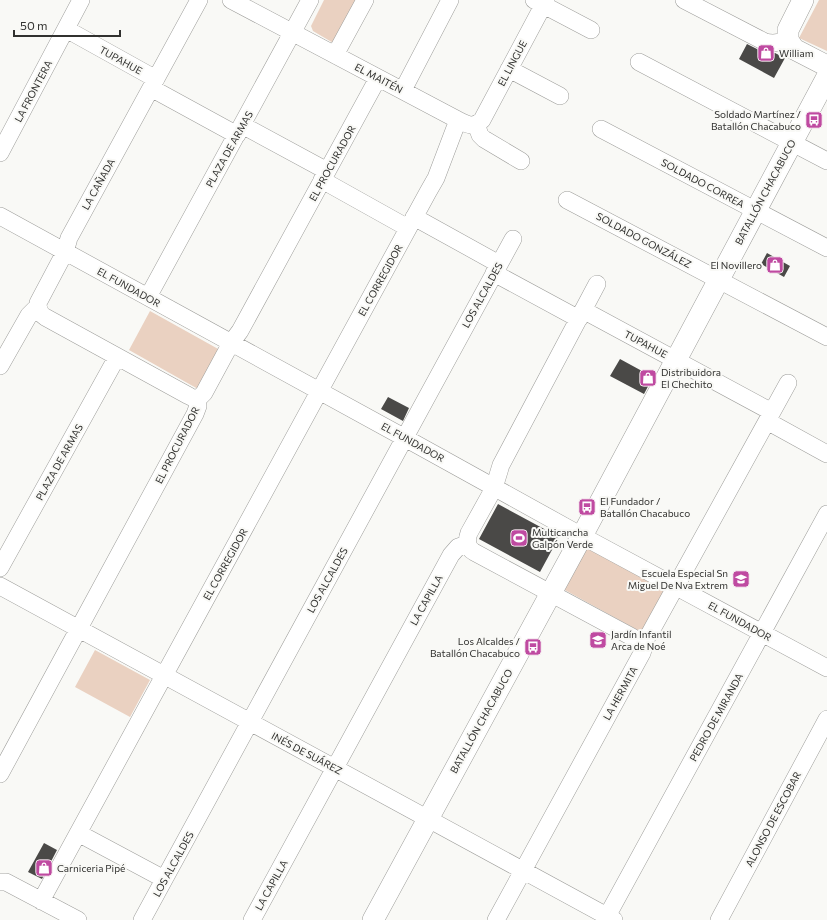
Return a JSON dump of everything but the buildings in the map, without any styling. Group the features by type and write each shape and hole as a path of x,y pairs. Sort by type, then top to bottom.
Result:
{"street":[{"name":"LA FRONTERA","path":"0,153 81,0"},
{"name":"LA CAÑADA","path":"0,366 29,314 38,308 40,298 65,252 69,238 199,0"},
{"name":"EL MAITÉN","path":"231,0 251,5 293,33 378,78 468,125 476,124"},
{"name":"PLAZA DE ARMAS","path":"148,297 310,0"},
{"path":"335,55 365,0"},
{"path":"403,90 450,0"},
{"path":"684,0 765,42 775,43 788,40"},
{"path":"803,0 788,30 788,40 794,49 827,66"},
{"path":"541,2 591,30"},
{"name":"EL LINGUE","path":"476,124 482,120 509,69 541,2"},
{"name":"TUPAHUE","path":"66,29 153,83 581,314 676,360 827,454"},
{"path":"639,62 827,161"},
{"path":"509,69 560,96"},
{"name":"BATALLÓN CHACABUCO","path":"373,920 551,594 827,77"},
{"name":"EL PROCURADOR","path":"0,774 197,410 197,398 204,393 231,343 240,331 378,78"},
{"path":"411,222 436,178 458,120"},
{"path":"476,124 480,135 484,139 521,161"},
{"name":"SOLDADO CORREA","path":"601,129 827,248"},
{"name":"SOLDADO GONZÁLEZ","path":"567,200 827,337"},
{"name":"EL FUNDADOR","path":"0,216 494,488 827,668"},
{"name":"EL CORREGIDOR","path":"41,901 411,222"},
{"name":"LOS ALCALDES","path":"142,920 513,239"},
{"path":"597,284 501,466 494,488 469,533 467,544 474,552 551,594 635,639 643,639"},
{"path":"38,308 45,317 189,396 197,398"},
{"name":"PLAZA DE ARMAS","path":"0,568 117,357"},
{"name":"LA HERMITA","path":"496,920 642,653 644,647 643,639 650,633 788,383"},
{"name":"PEDRO DE MIRANDA","path":"609,919 827,514"},
{"name":"LA CAPILLA","path":"252,920 451,555 458,547 467,544"},
{"name":"INÉS DE SUÁREZ","path":"0,586 523,870 609,919"},
{"name":"ALONSO DE ESCOBAR","path":"719,920 827,719"},
{"path":"78,833 164,879"},
{"path":"0,882 6,882 78,920"}],"shaded area":[{"path":"324,0 358,0 335,44 313,31 311,26"},
{"path":"819,0 827,0 827,51 799,38"},
{"path":"150,311 220,350 198,389 129,350"},
{"path":"587,546 665,589 641,632 563,589"},
{"path":"95,650 150,680 130,717 75,687"}],"place":[{"name":"William","path":"766,53"},
{"name":"Soldado Martínez / Batallón Chacabuco","path":"814,120"},
{"name":"El Novillero","path":"775,265"},
{"name":"Distribuidora El Chechito","path":"648,378"},
{"name":"El Fundador / Batallón Chacabuco","path":"587,507"},
{"name":"Multicancha Galpón Verde","path":"519,538"},
{"name":"Escuela Especial Sn Miguel De Nva Extrem","path":"741,579"},
{"name":"Jardín Infantil Arca de Noé","path":"598,640"},
{"name":"Los Alcaldes / Batallón Chacabuco","path":"533,647"},
{"name":"Carniceria Pipé","path":"44,868"}]}
